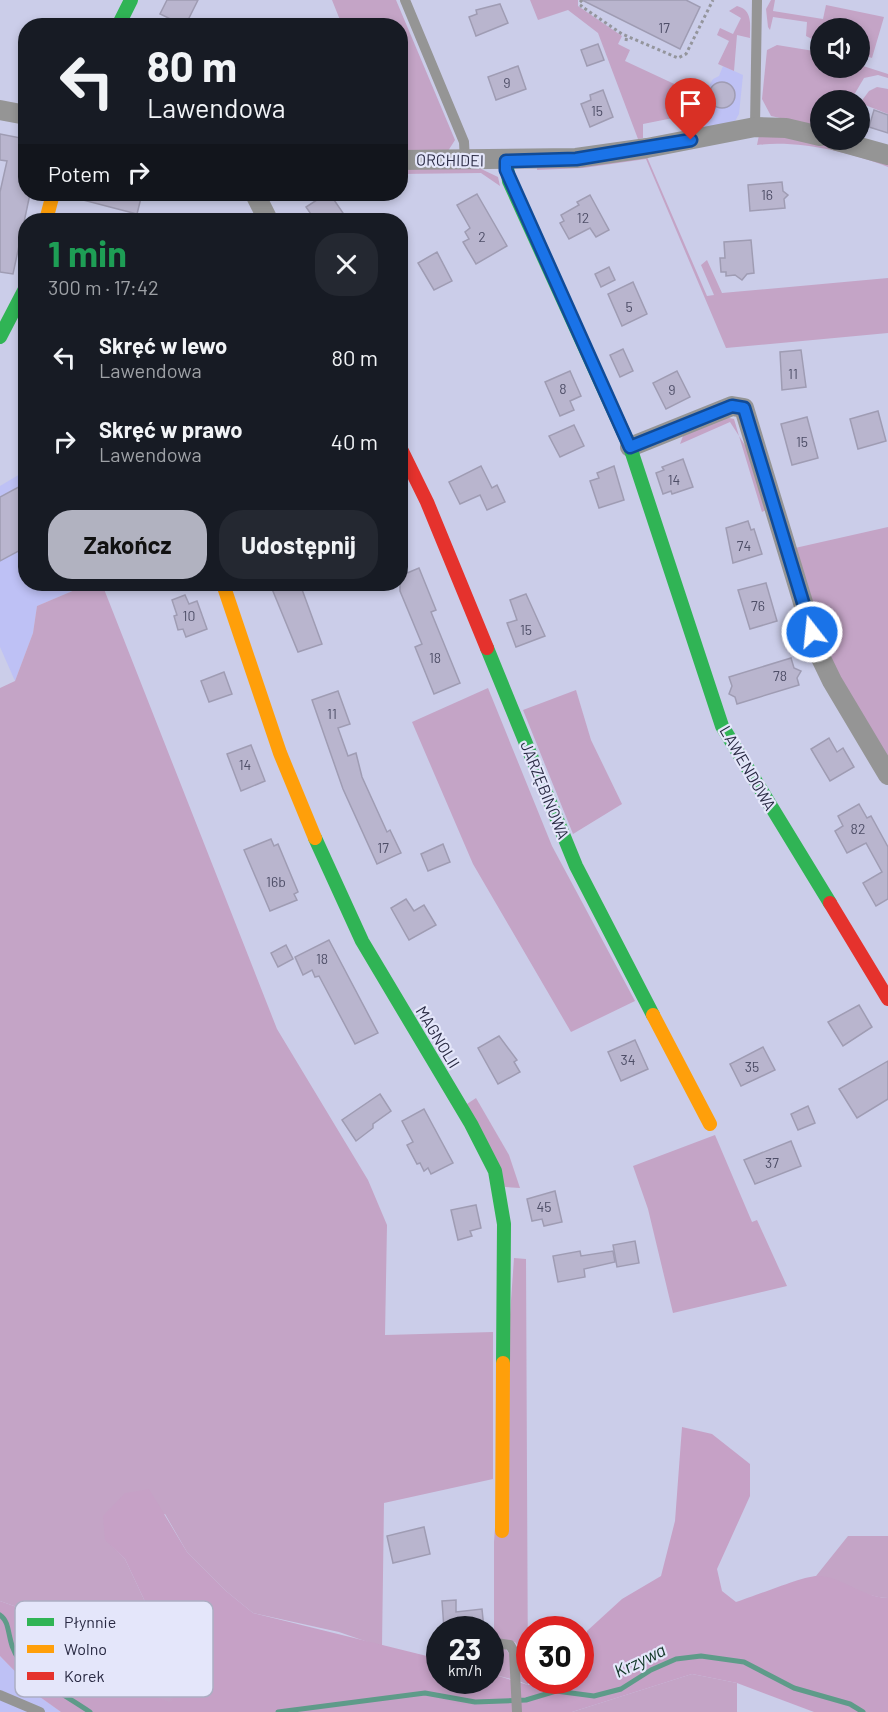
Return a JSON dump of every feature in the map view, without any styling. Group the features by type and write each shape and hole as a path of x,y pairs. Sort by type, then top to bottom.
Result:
{"street":[{"path":"122,18 131,0"},
{"path":"0,110 18,113"},
{"name":"ORCHIDEI","path":"408,160 506,161 585,158 755,128 786,128 810,134"},
{"path":"870,150 888,155"},
{"name":"LAWENDOWA","path":"506,161 509,181 630,447 722,726 888,999"},
{"path":"0,337 18,304"},
{"path":"630,447 732,406 744,408 818,652 828,675 888,775"},
{"name":"JARZĘBINOWA","path":"408,463 427,502 576,866 710,1124"},
{"name":"MAGNOLII","path":"226,591 280,753 342,901 362,941 471,1124 495,1171 504,1224 502,1532"}],"lane":[{"path":"405,0 464,142 465,161"},
{"path":"755,128 759,38 757,0"},
{"path":"0,310 14,312"},
{"path":"504,1644 510,1645 514,1652 517,1712"},
{"path":"0,1695 40,1712"}],"path":[{"path":"580,0 583,3 581,6 627,35 674,57 686,54 713,0"},
{"path":"626,41 627,35"}],"shaded area":[{"path":"332,0 396,0 404,18 339,18"},
{"path":"530,0 578,0 578,6 622,36 618,44 630,50 625,61 698,95 700,101 691,119 683,116 643,124 643,138 638,139 598,33 568,10 538,20"},
{"path":"771,0 775,0 773,11 817,18 810,18 810,38 806,36 807,22 773,17 770,30 766,9"},
{"path":"826,5 884,17 872,58 870,57 870,18 823,18"},
{"path":"737,6 748,14 750,38 737,35 734,71 718,64 729,41 717,35 720,28 733,34 741,18 729,11"},
{"path":"408,28 455,140 448,151 408,154"},
{"path":"777,45 810,50 810,78 864,78 857,90 810,90 810,125 771,116 762,99 767,50"},
{"path":"723,66 743,75 739,114 735,121 728,125 683,132 713,79 719,76"},
{"path":"870,68 888,74 888,78 878,75 870,77"},
{"path":"877,87 888,89 888,114 870,107 870,90"},
{"path":"759,135 810,141 810,146 789,144 757,145"},
{"path":"831,150 845,150 888,162 888,167"},
{"path":"647,157 707,296 714,295 701,265 707,260 722,293 888,278 888,333 726,348 646,159 583,168 537,170 537,166"},
{"path":"408,167 477,167 498,177 500,186 481,173 408,174"},
{"path":"725,417 734,419 739,436 730,422 680,444 683,436"},
{"path":"739,436 754,459 766,510 762,512"},
{"path":"18,475 18,591 72,591 37,606 33,633 15,681 0,647 0,486"},
{"path":"888,527 888,765 828,664 795,548"},
{"path":"72,591 105,591 277,1029 368,1180 387,1225 385,1335 493,1332 493,1479 384,1503 382,1647 339,1632 253,1613 226,1591 187,1552 165,1514 105,1539 125,1559 145,1601 15,1601 15,1606 0,1601 0,688 15,681 33,633 37,606"},
{"path":"488,688 552,846 635,1001 571,1032 473,864 412,722"},
{"path":"576,690 591,740 622,804 573,834 523,710"},
{"path":"476,1098 509,1155 520,1188 505,1187 467,1104"},
{"path":"715,1135 752,1222 757,1220 787,1286 673,1313 648,1209 633,1166"},
{"path":"514,1258 526,1259 528,1616 516,1616 516,1643 504,1640 504,1616 494,1616 494,1542"},
{"path":"682,1427 712,1434 750,1464 750,1496 717,1569 722,1591 736,1602 817,1576 834,1579 869,1594 888,1598 888,1712 814,1712 737,1683 692,1674 572,1712 61,1712 40,1697 155,1697 170,1702 174,1697 213,1697 213,1601 145,1601 125,1559 105,1540 103,1516 125,1493 149,1489 187,1552 226,1591 253,1613 426,1656 426,1694 504,1694 504,1678 516,1681 516,1694 594,1694 594,1625 622,1599 661,1576 675,1521"},
{"path":"848,1536 888,1536 888,1598 870,1595 816,1576"},
{"path":"0,1601 15,1606 15,1671 0,1656"},
{"path":"504,1648 510,1655 511,1679 504,1677"},
{"path":"0,1656 15,1671 15,1697 40,1697 61,1712 0,1712"},
{"path":"692,1674 737,1683 737,1712 572,1712"},
{"path":"153,1697 174,1697 170,1703"}],"building":[{"path":"167,0 198,0 189,18 168,18 160,14"},
{"path":"582,0 686,0 700,7 680,49"},
{"path":"500,4 508,23 476,36 469,17 477,14 476,10"},
{"path":"598,44 604,60 587,66 581,50"},
{"path":"518,66 526,89 496,100 488,77"},
{"path":"722,82 731,86 735,95 731,104 722,108 713,104 709,95 713,86"},
{"path":"603,90 613,117 590,127 581,104 591,100 590,95"},
{"path":"874,110 888,115 888,133 870,127"},
{"path":"0,134 18,137 18,201 29,201 26,213 18,213 18,250 13,274 0,272 0,192 7,161 0,160"},
{"path":"782,182 783,191 788,195 784,199 785,208 750,211 748,185"},
{"path":"477,194 507,246 476,264 463,242 469,239 465,232 470,228 457,205"},
{"path":"590,195 609,230 596,237 590,228 569,239 560,223 564,221 561,215 579,205 577,202"},
{"path":"87,201 140,201 137,213"},
{"path":"315,201 335,201 343,213 310,213 306,207"},
{"path":"751,240 754,273 747,274 742,280 735,275 726,276 726,272 721,272 720,258 725,258 724,242"},
{"path":"437,252 452,281 434,290 418,263"},
{"path":"609,267 615,280 601,287 595,274"},
{"path":"633,282 647,314 622,326 608,294"},
{"path":"623,349 633,371 620,377 610,355"},
{"path":"801,350 806,387 782,390 780,352"},
{"path":"570,371 581,396 570,401 574,410 560,416 545,382"},
{"path":"677,371 690,397 666,409 653,383"},
{"path":"878,411 886,441 858,449 850,419"},
{"path":"807,417 818,458 792,465 781,424"},
{"path":"574,425 584,446 560,457 549,436"},
{"path":"683,459 693,487 672,494 671,491 663,494 656,473 664,470 662,467"},
{"path":"481,466 492,488 497,485 505,502 487,510 480,495 460,504 449,482"},
{"path":"614,466 624,500 599,508 590,481 599,478 597,473"},
{"path":"18,487 18,551 0,561 0,497"},
{"path":"748,521 751,530 754,529 762,554 733,563 726,528"},
{"path":"419,568 436,610 431,612 460,683 434,694 415,647 422,644 400,591 408,591 408,573"},
{"path":"766,583 777,621 750,629 738,590"},
{"path":"273,591 303,591 322,644 298,652"},
{"path":"526,594 545,636 516,647 507,623 517,620 510,600"},
{"path":"185,595 189,604 197,601 207,629 186,637 183,629 178,630 174,616 177,615 172,600"},
{"path":"791,658 794,668 801,671 797,678 799,685 737,704 735,697 729,694 732,686 729,677"},
{"path":"224,672 232,694 209,702 201,681"},
{"path":"338,691 350,724 338,728 348,756 356,753 362,777 387,832 390,830 401,853 377,864 343,789 312,700"},
{"path":"829,738 837,752 843,748 854,767 830,781 811,749"},
{"path":"251,745 265,781 241,791 227,754"},
{"path":"859,804 867,818 871,816 888,847 888,899 876,906 863,883 882,872 866,843 847,853 835,831 843,826 838,816"},
{"path":"271,839 274,846 278,844 298,892 294,894 297,900 270,911 244,850"},
{"path":"443,844 450,862 428,871 421,854"},
{"path":"406,899 414,911 424,905 436,925 409,940 391,908"},
{"path":"329,940 378,1033 355,1044 319,976 315,977 312,970 303,975 295,957"},
{"path":"286,945 293,959 278,967 271,953"},
{"path":"859,1005 872,1027 843,1046 828,1022"},
{"path":"499,1036 517,1060 514,1062 520,1072 498,1084 478,1048"},
{"path":"635,1040 648,1069 621,1081 608,1052"},
{"path":"763,1047 775,1070 741,1086 730,1064"},
{"path":"888,1061 888,1099 857,1118 839,1089"},
{"path":"380,1094 391,1111 373,1124 373,1128 356,1141 342,1120"},
{"path":"808,1106 815,1123 798,1130 791,1114"},
{"path":"424,1109 453,1163 431,1174 428,1168 424,1171 420,1163 417,1164 407,1145 413,1142 402,1121"},
{"path":"791,1141 801,1166 755,1184 744,1160"},
{"path":"555,1191 562,1222 544,1226 542,1219 532,1221 527,1199"},
{"path":"476,1205 481,1228 470,1231 472,1236 458,1240 451,1210"},
{"path":"635,1241 639,1263 617,1267 613,1245"},
{"path":"580,1251 581,1256 613,1251 615,1262 584,1269 585,1277 558,1282 553,1256"},
{"path":"424,1527 430,1554 393,1563 387,1536"},
{"path":"456,1600 456,1612 482,1609 483,1616 443,1616 442,1601"}],"waterway":[{"name":"Krzywa","path":"0,1615 6,1623 15,1653"},
{"name":"Krzywa","path":"278,1712 425,1693 475,1702 526,1700 556,1691 594,1696 621,1689 651,1670 676,1659 701,1656 744,1662 794,1688 850,1704 863,1712"},
{"name":"Krzywa","path":"67,1697 90,1712"}],"traffic: fast":[{"path":"122,18 131,0"},
{"path":"506,161 509,181 630,447 722,726 830,903"},
{"path":"0,337 18,302"},
{"path":"487,648 576,866 653,1015"},
{"path":"315,838 362,941 471,1124 495,1171 504,1224 503,1363"}],"traffic: slow":[{"path":"48,213 51,201"},
{"path":"225,591 280,753 315,838"},
{"path":"653,1015 710,1124"},
{"path":"502,1531 503,1363"}],"traffic: jam":[{"path":"408,463 427,502 487,648"},
{"path":"830,903 888,999"}],"route":[{"path":"691,140 576,159 506,161 506,170 630,447 732,406 737,405 744,408 812,632"}]}
